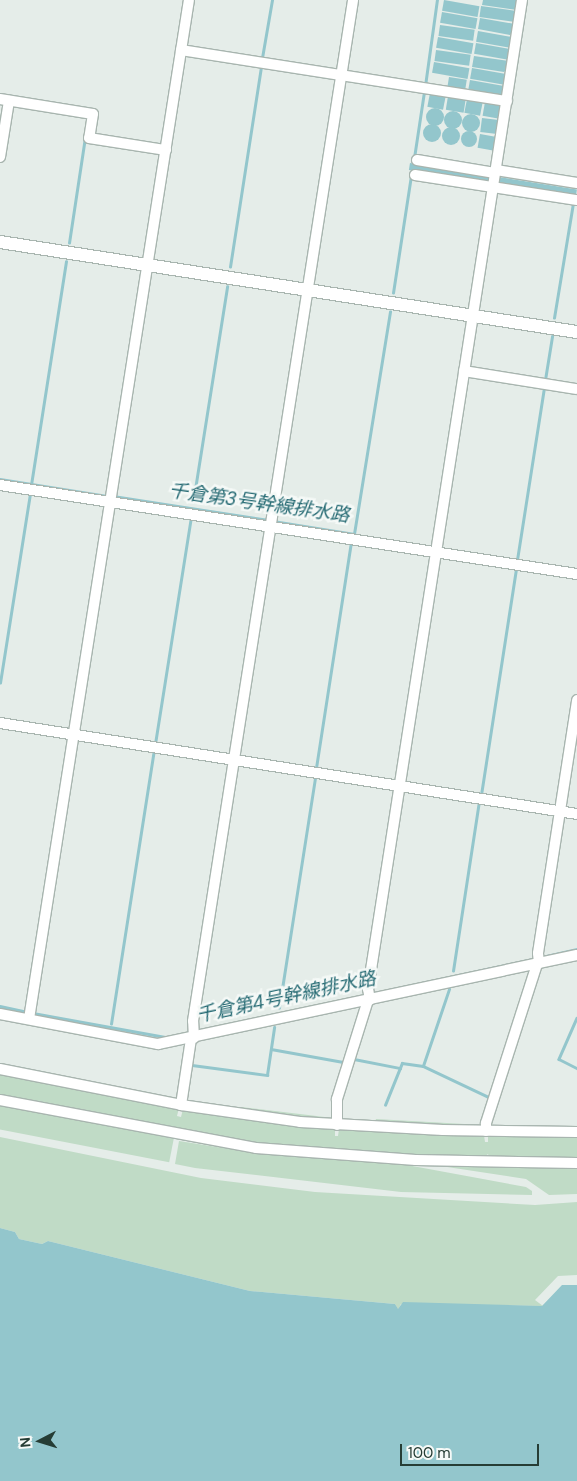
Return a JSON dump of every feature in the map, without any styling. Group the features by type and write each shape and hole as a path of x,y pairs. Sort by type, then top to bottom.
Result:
{"street":[{"path":"30,1015 189,0"},
{"path":"181,1106 353,0"},
{"path":"337,1125 337,1099 369,997 399,786 522,0"},
{"path":"181,50 507,101"},
{"path":"0,157 4,100 94,114 89,138 166,150"},
{"path":"417,160 577,183"},
{"path":"415,175 577,200"},
{"path":"0,242 577,332"},
{"path":"464,371 577,389"},
{"path":"0,485 111,498 577,574"},
{"path":"486,1131 486,1123 538,960 577,700"},
{"path":"0,723 577,814"},
{"path":"0,1014 30,1015 153,1044 538,960 577,955"},
{"path":"0,1069 181,1106 337,1125 486,1131 577,1132"},
{"path":"0,1100 256,1148 416,1160 577,1163"}],"green space":[{"path":"0,1073 179,1108 177,1116 181,1117 183,1109 335,1128 335,1136 338,1136 339,1129 484,1135 485,1142 488,1142 488,1135 577,1135 577,1158 489,1157 488,1154 484,1157 417,1156 256,1143 179,1131 180,1128 175,1127 174,1131 0,1095"},
{"path":"0,1105 174,1139 169,1162 0,1129"},
{"path":"241,1107 333,1118 333,1121 241,1111"},
{"path":"376,1119 482,1125 482,1127 375,1122"},
{"path":"0,1137 201,1178 315,1192 535,1205 577,1202 577,1275 558,1276 535,1300 543,1306 401,1304 398,1310 395,1304 250,1291 48,1241 42,1244 19,1239 15,1232 0,1228"},
{"path":"179,1141 255,1153 407,1165 526,1187 532,1191 532,1195 401,1192 195,1168 175,1164"},
{"path":"434,1165 577,1167 577,1194 549,1195 526,1179"}],"water":[{"path":"444,0 479,6 478,17 442,11"},
{"path":"483,0 518,0 517,10 482,5"},
{"path":"481,6 517,11 515,22 479,17"},
{"path":"442,12 477,18 476,29 440,23"},
{"path":"480,18 515,24 513,32 510,35 478,29"},
{"path":"440,25 475,30 473,41 438,36"},
{"path":"478,31 513,37 512,48 476,42"},
{"path":"438,37 473,43 472,54 436,48"},
{"path":"476,43 511,49 510,60 474,54"},
{"path":"436,50 471,55 469,66 434,61"},
{"path":"474,56 509,61 507,69 504,72 472,67"},
{"path":"434,62 469,68 468,79 432,73"},
{"path":"472,68 507,74 506,85 470,79"},
{"path":"449,77 467,80 465,91 447,88"},
{"path":"470,80 505,86 504,97 468,91"},
{"path":"430,93 446,96 443,110 427,107"},
{"path":"448,96 466,99 464,113 446,110"},
{"path":"467,99 483,102 480,116 464,113"},
{"path":"485,102 502,105 499,119 483,116"},
{"path":"435,108 441,111 444,117 441,123 435,126 429,123 426,117 429,111"},
{"path":"453,111 459,114 462,120 459,126 453,129 447,126 444,120 447,114"},
{"path":"471,114 477,117 480,123 477,129 471,132 465,129 462,123 465,117"},
{"path":"482,118 499,120 497,134 480,132"},
{"path":"432,124 438,127 441,133 438,139 432,142 426,139 423,133 426,127"},
{"path":"451,127 457,130 460,136 457,142 451,145 445,142 442,136 445,130"},
{"path":"466,131 472,131 477,136 475,145 466,147 461,142 461,136"},
{"path":"480,134 497,137 494,151 478,148"},
{"path":"410,163 577,189 576,196 409,170"},
{"path":"0,1228 15,1232 19,1239 42,1244 48,1241 250,1291 395,1304 398,1309 403,1302 542,1306 562,1285 577,1285 577,1481 0,1481"}],"waterway":[{"path":"262,58 272,0"},
{"path":"425,86 437,0"},
{"path":"230,267 261,66"},
{"path":"414,158 424,92"},
{"path":"69,243 85,137"},
{"path":"393,293 411,176"},
{"path":"554,318 573,203"},
{"path":"31,485 66,262"},
{"path":"193,502 227,287"},
{"name":"千倉第3号幹線排水路","path":"273,521 354,534 390,312"},
{"path":"545,380 552,337"},
{"path":"517,560 544,387"},
{"name":"千倉第3号幹線排水路","path":"0,479 107,496"},
{"path":"0,683 30,494"},
{"name":"千倉第3号幹線排水路","path":"113,496 268,520"},
{"path":"155,744 191,517"},
{"path":"316,768 351,542"},
{"path":"481,795 516,568"},
{"path":"111,1024 154,750"},
{"path":"279,1008 315,777"},
{"path":"453,971 479,802"},
{"name":"千倉第4号幹線排水路","path":"542,957 577,949"},
{"name":"千倉第4号幹線排水路","path":"371,994 537,958"},
{"path":"385,1105 402,1063 423,1066 449,989"},
{"name":"千倉第4号幹線排水路","path":"305,1008 366,995"},
{"name":"千倉第4号幹線排水路","path":"0,1006 28,1012"},
{"name":"千倉第4号幹線排水路","path":"33,1013 165,1037"},
{"path":"577,1018 559,1059 577,1068"},
{"path":"192,1065 267,1075 274,1028"},
{"path":"271,1049 343,1062"},
{"path":"354,1059 400,1068"},
{"path":"423,1066 489,1097"}]}
